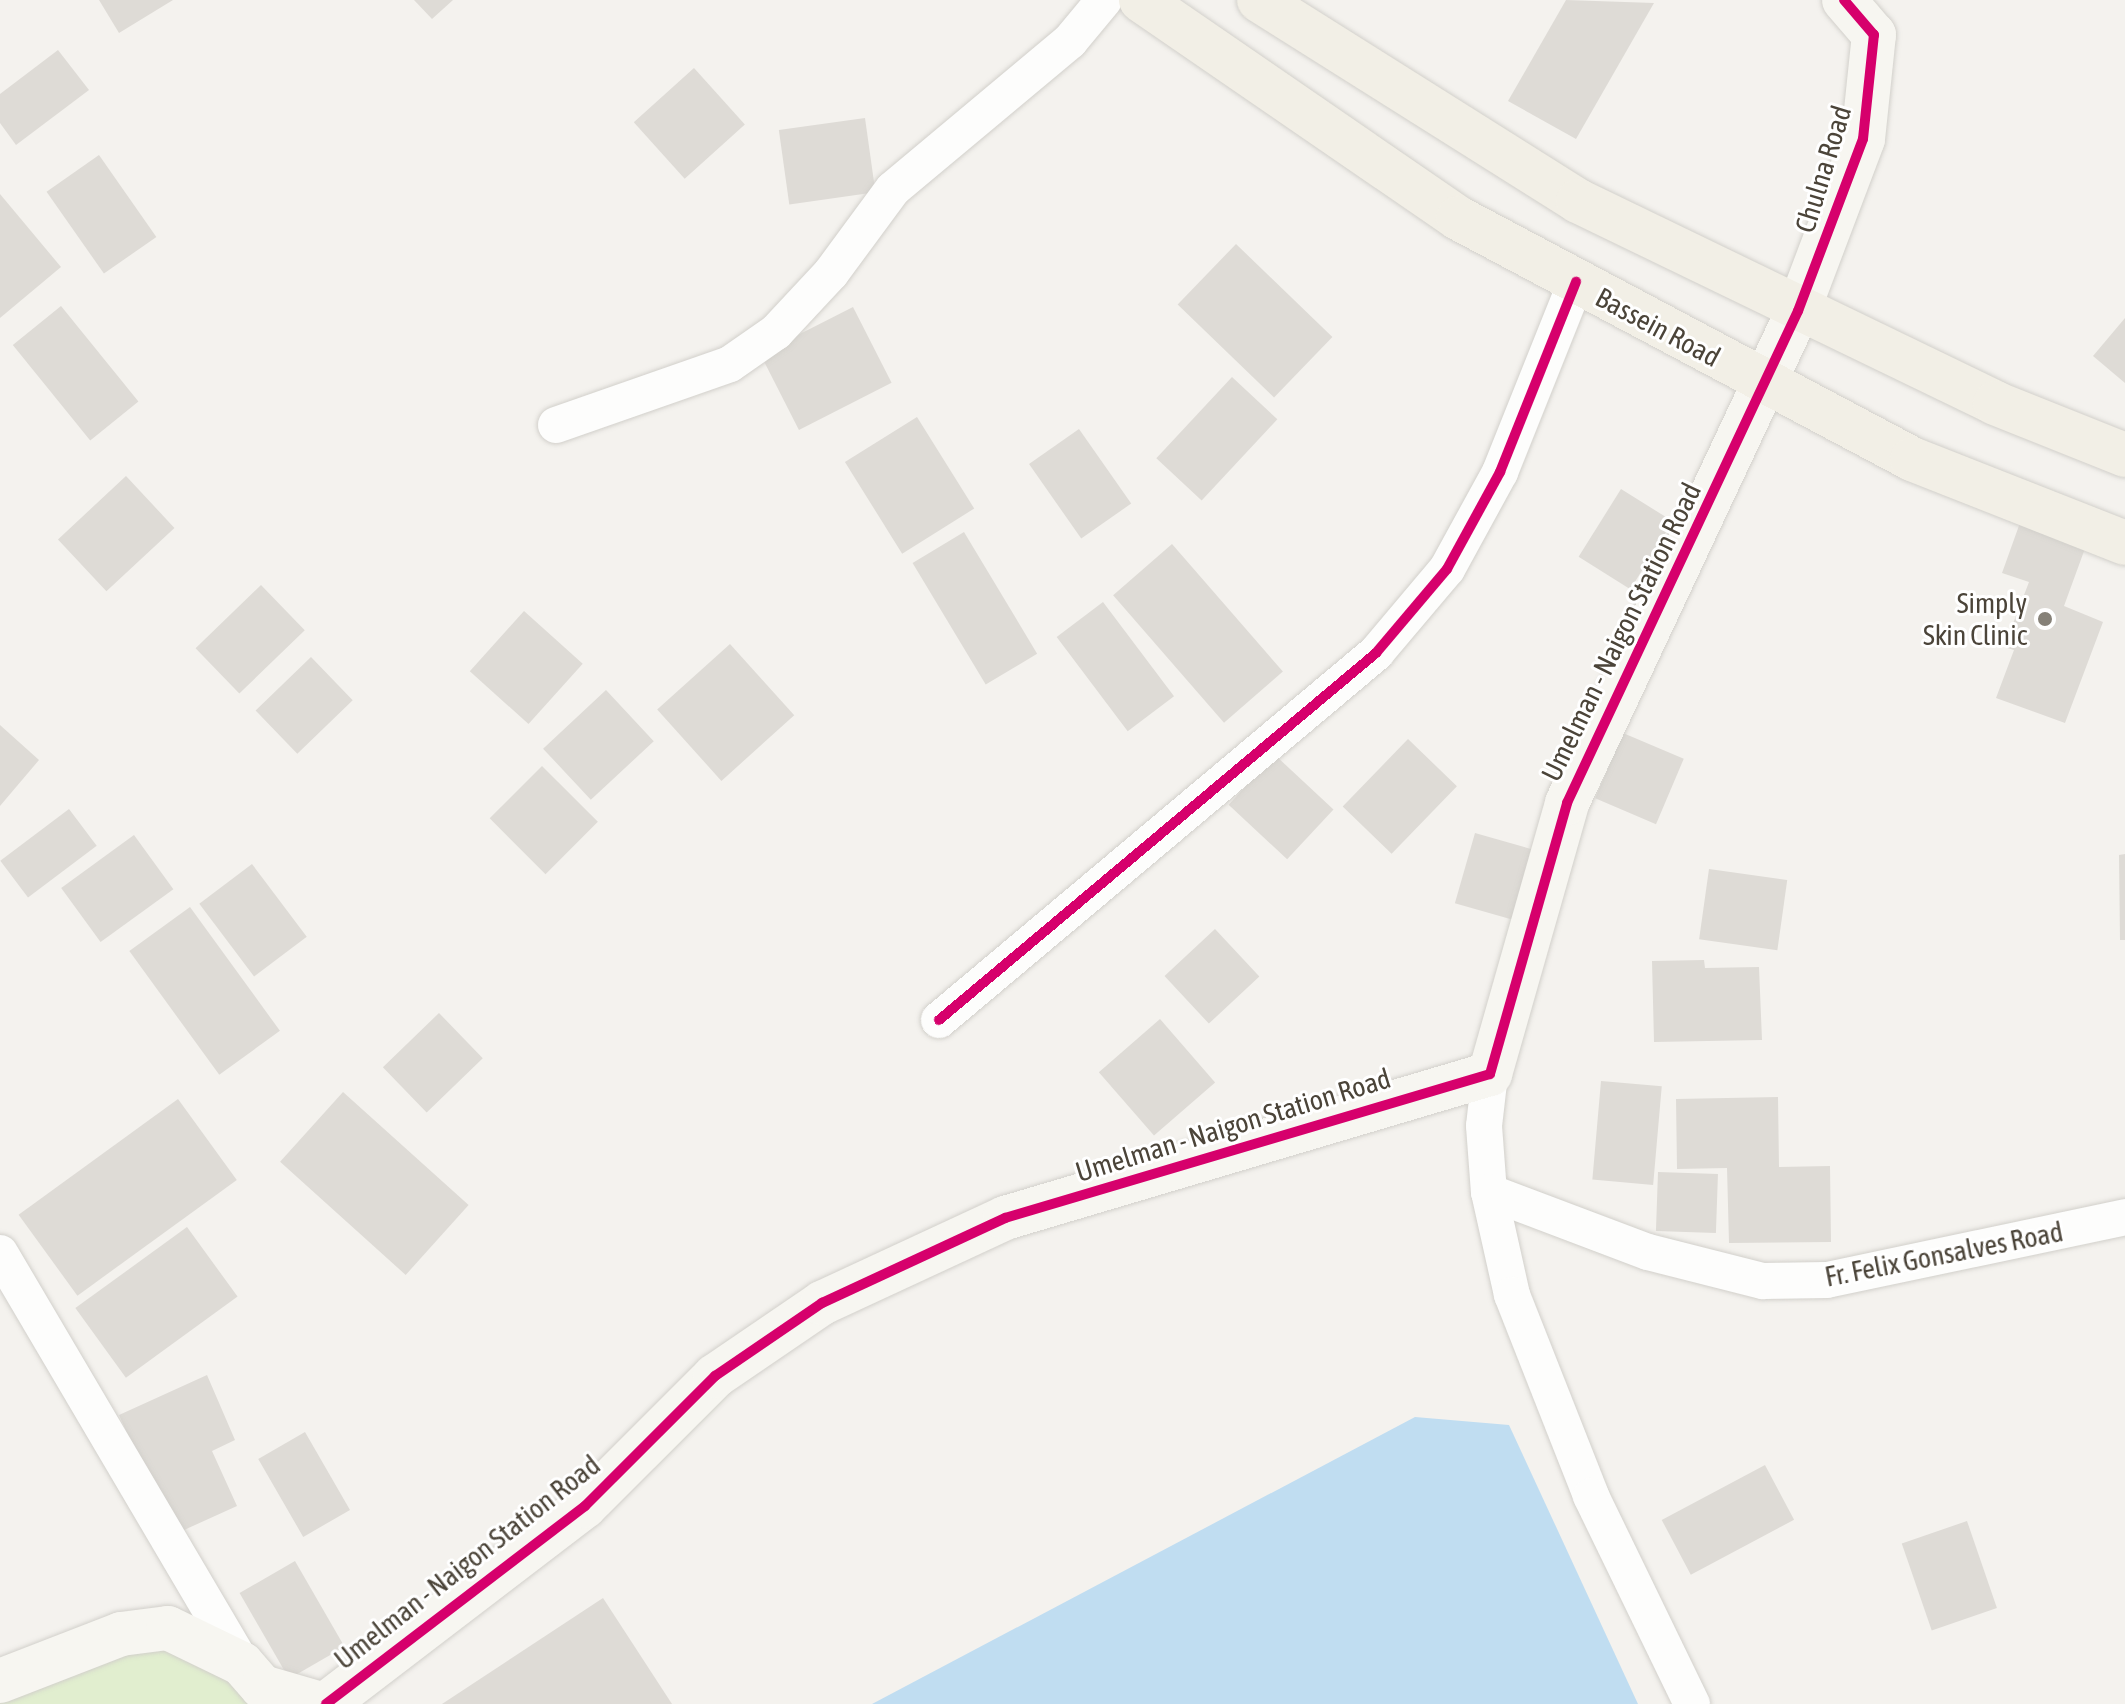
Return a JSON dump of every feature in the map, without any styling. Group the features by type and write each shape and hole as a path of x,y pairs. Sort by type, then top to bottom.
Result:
{"main road":[{"name":"Bassein Road","path":"1141,0 1458,218 1765,385 1912,459 2125,543"},
{"path":"1259,0 1578,201 1798,311 2039,423 2125,455"}],"street":[{"path":"556,425 730,364 776,332 831,273 893,189 1070,41 1104,0"},
{"name":"Chulna Road","path":"1798,311 1863,139 1882,18 1844,0"},
{"path":"939,1020 1376,653 1447,569 1500,472 1576,282"},
{"name":"Umelman - Naigon Station Road","path":"0,1681 146,1626 168,1628 242,1664 262,1687 323,1704 585,1506 715,1376 822,1303 1005,1218 1490,1074 1567,803 1798,311"},
{"path":"1490,1074 1484,1126 1489,1192 1512,1295 1563,1424 1692,1704"},
{"name":"Fr. Felix Gonsalves Road","path":"1489,1192 1648,1252 1763,1281 1827,1280 2125,1217"},
{"path":"0,1253 242,1664"}],"green space":[{"path":"167,1629 321,1704 0,1704 0,1690"}],"water":[{"path":"1415,1417 1509,1425 1638,1704 872,1704"}],"building":[{"path":"99,0 173,0 119,33"},
{"path":"414,0 453,0 432,19"},
{"path":"1566,0 1654,3 1576,139 1508,101"},
{"path":"58,50 89,90 16,145 0,123 0,94"},
{"path":"694,68 745,124 685,179 634,122"},
{"path":"865,118 875,192 789,204 779,130"},
{"path":"99,155 156,237 104,274 47,192"},
{"path":"0,194 61,267 0,318"},
{"path":"1236,244 1332,337 1274,398 1178,304"},
{"path":"61,306 138,402 90,441 13,345"},
{"path":"853,307 892,383 799,430 760,354"},
{"path":"2125,318 2125,383 2093,356"},
{"path":"1232,377 1277,419 1202,500 1156,458"},
{"path":"917,417 974,509 902,554 845,462"},
{"path":"1079,429 1131,504 1081,539 1029,464"},
{"path":"126,476 174,528 106,591 58,539"},
{"path":"1621,489 1673,521 1630,589 1579,557"},
{"path":"2021,520 2087,543 2064,606 2103,622 2065,723 1996,698 2014,650 2004,647 2029,582 2002,573"},
{"path":"964,532 1037,654 986,685 913,563"},
{"path":"1172,544 1283,672 1224,723 1113,595"},
{"path":"261,585 305,630 239,694 196,648"},
{"path":"1103,602 1174,696 1128,731 1057,637"},
{"path":"524,611 583,664 529,724 470,671"},
{"path":"730,644 794,715 721,781 657,710"},
{"path":"311,657 353,700 297,754 256,710"},
{"path":"606,690 654,741 591,800 543,749"},
{"path":"0,725 39,760 0,806"},
{"path":"1623,733 1684,759 1656,824 1595,798"},
{"path":"1408,739 1457,786 1392,854 1343,807"},
{"path":"1275,755 1334,810 1287,859 1229,805"},
{"path":"542,766 598,822 546,874 490,818"},
{"path":"69,809 97,846 28,897 0,861"},
{"path":"1475,833 1546,853 1526,924 1455,903"},
{"path":"134,835 173,889 101,942 61,888"},
{"path":"2125,854 2125,940 2120,940 2119,855"},
{"path":"252,864 307,937 254,976 199,904"},
{"path":"1709,869 1787,880 1777,950 1699,939"},
{"path":"190,907 280,1031 219,1075 129,951"},
{"path":"1215,929 1259,977 1209,1024 1165,976"},
{"path":"1704,960 1705,968 1759,967 1762,1040 1654,1042 1652,961"},
{"path":"439,1013 483,1058 427,1113 383,1067"},
{"path":"1160,1019 1215,1082 1154,1136 1099,1072"},
{"path":"1601,1081 1662,1086 1653,1185 1592,1180"},
{"path":"343,1092 469,1205 406,1275 280,1162"},
{"path":"1778,1097 1779,1167 1830,1166 1831,1242 1729,1243 1727,1168 1677,1169 1676,1099"},
{"path":"178,1099 237,1180 77,1296 19,1215"},
{"path":"1658,1172 1718,1174 1716,1233 1656,1231"},
{"path":"187,1227 238,1297 126,1378 75,1308"},
{"path":"207,1375 235,1440 212,1451 237,1506 173,1535 119,1415"},
{"path":"305,1432 350,1510 303,1537 258,1459"},
{"path":"1765,1465 1794,1520 1691,1575 1662,1520"},
{"path":"1967,1521 1997,1608 1932,1630 1902,1543"},
{"path":"295,1561 344,1647 289,1679 240,1593"},
{"path":"603,1598 672,1704 442,1704"}],"cycle path":[{"path":"326,1704 585,1506 715,1376 822,1303 1005,1218 1490,1074 1567,803 1798,311 1863,139 1874,35 1844,0"},
{"path":"939,1020 1376,653 1447,569 1500,472 1576,282"}],"place":[{"name":"Simply Skin Clinic","path":"2045,619"}]}
